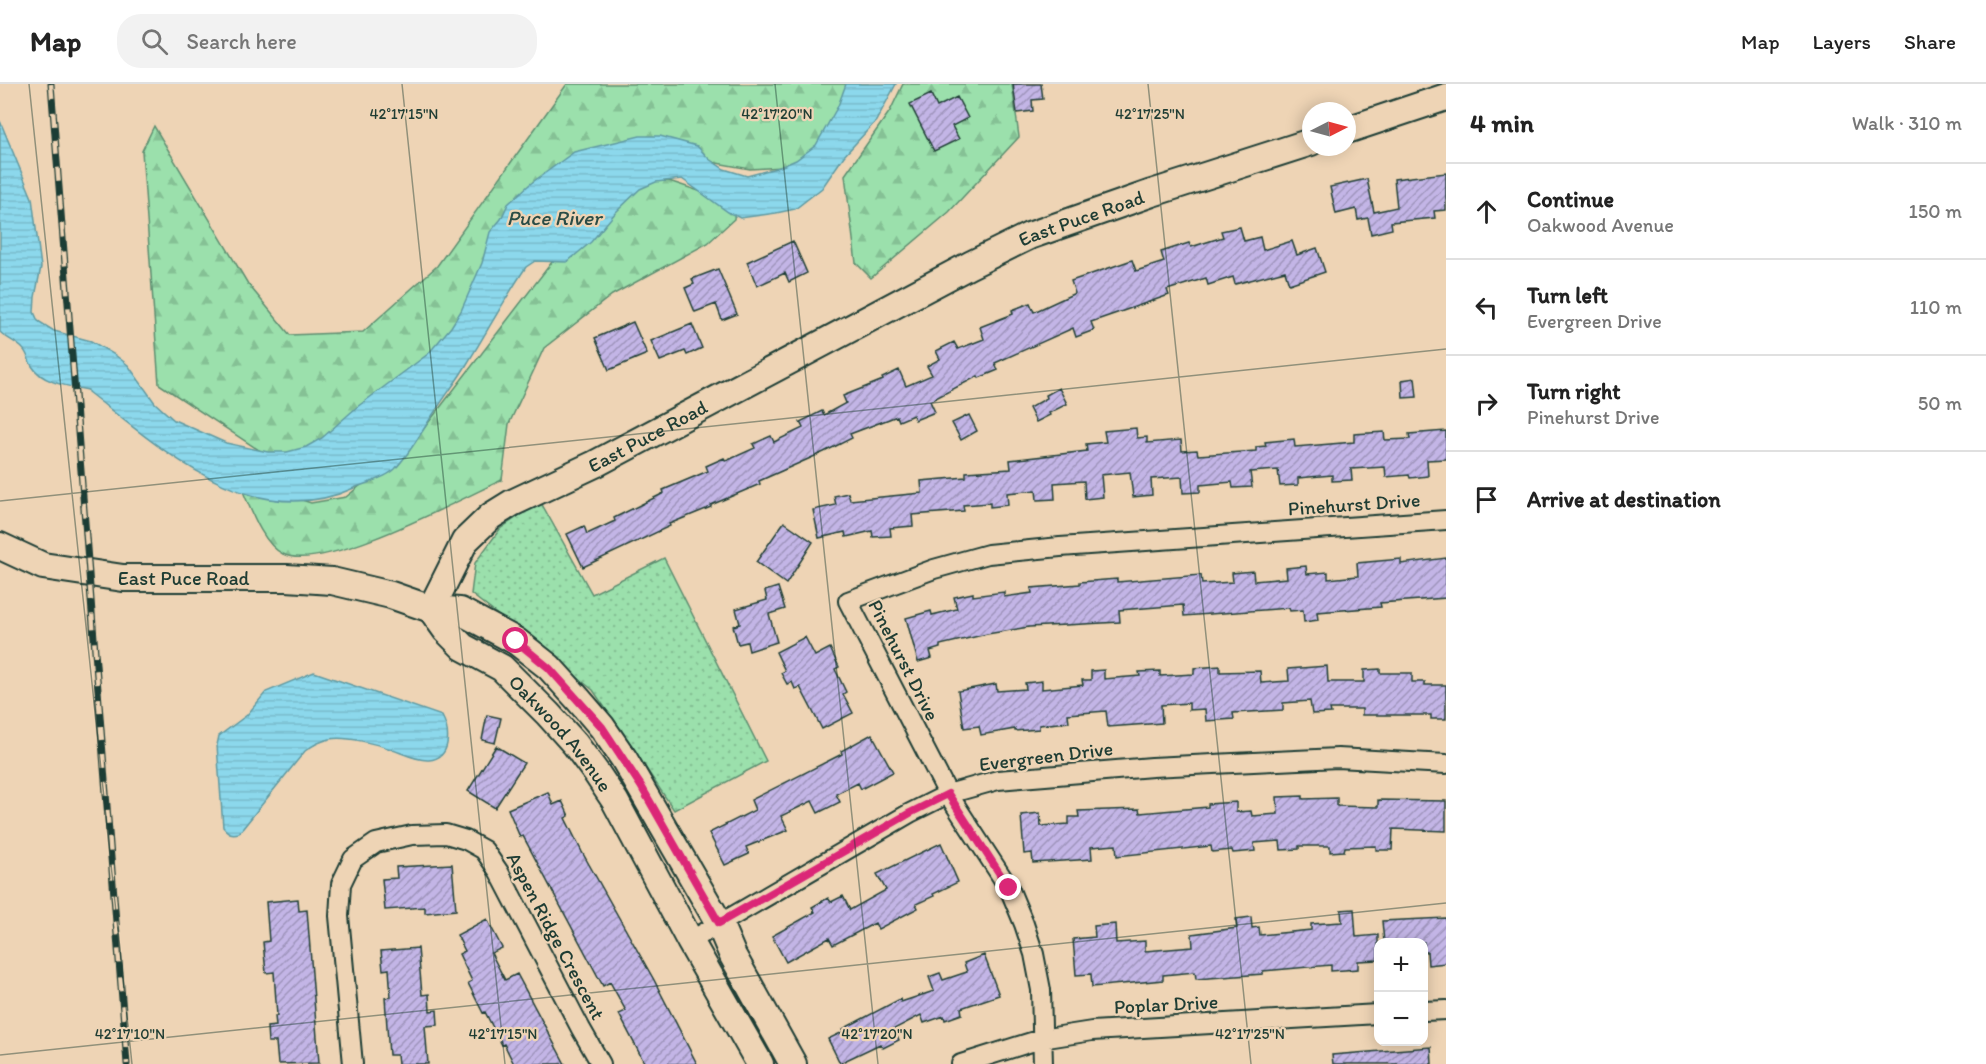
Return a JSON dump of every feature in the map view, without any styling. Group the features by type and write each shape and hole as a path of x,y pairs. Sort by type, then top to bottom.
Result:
{"main road":[{"path":"1356,127 1446,97"},
{"name":"East Puce Road","path":"0,546 43,566 88,574 123,578 287,578 332,581 391,595 431,609 465,542 491,516 512,503 595,464 1029,236 1152,193 1302,145"},
{"name":"Oakwood Avenue","path":"431,609 460,610 516,641 549,668 602,727 624,759 719,923 733,956 793,1064"},
{"name":"Oakwood Avenue","path":"431,609 446,630 463,647 502,668 575,744 615,801 690,941 760,1064"}],"street":[{"name":"Pinehurst Drive","path":"1043,1064 1041,990 1034,954 1009,888 948,794 848,601 934,569 988,554 1083,545 1446,520"},
{"name":"Evergreen Drive","path":"690,941 910,813 948,794 998,780 1152,767 1338,758 1446,764"},
{"name":"Aspen Ridge Crescent","path":"353,1064 339,916 341,884 353,859 376,843 412,836 446,834 466,840 484,850 499,872 601,1064"},
{"path":"1428,1011 1446,1010"},
{"name":"Poplar Drive","path":"961,1064 1041,1039 1092,1031 1374,1014"}],"green space":[{"path":"567,84 868,84 826,152 783,167 750,169 628,147 462,329 286,468 159,384 142,151 154,126 248,284 290,335 363,332 437,266"},
{"path":"903,84 1012,84 1019,137 949,212 871,278 856,263 845,175 890,111"},
{"path":"643,181 669,181 735,203 734,219 708,243 612,295 544,348 509,424 502,480 392,532 328,554 302,557 283,554 275,549 256,521 238,480 311,503 346,497 412,444 562,249"},
{"path":"540,501 592,594 664,558 766,761 674,810 593,690 471,594 475,563 500,529"}],"water":[{"name":"Puce River","path":"846,84 896,84 876,121 844,156 822,188 795,209 740,218 682,179 656,182 640,189 616,212 591,242 567,262 535,261 526,267 463,370 411,449 395,469 376,480 317,499 280,501 245,493 211,479 178,460 147,438 88,390 57,383 43,377 32,366 23,349 0,332 0,121 32,198 41,267 34,312 38,321 54,331 91,341 115,355 128,365 155,403 174,420 226,443 268,452 287,452 306,447 322,438 357,407 428,354 451,327 461,311 482,263 490,232 501,219 508,204 530,184 574,152 640,136 660,136 697,146 709,159 724,169 747,176 796,160 816,145 838,106"},
{"path":"314,672 442,716 447,729 445,749 436,758 425,760 379,745 353,740 337,738 320,742 305,751 239,833 226,831 223,827 217,745 219,736 247,715 266,692"}],"building":[{"path":"1013,84 1041,84 1043,99 1032,100 1033,111 1017,113"},
{"path":"931,94 937,107 957,97 968,118 952,126 959,139 934,151 910,104"},
{"path":"1446,173 1446,210 1434,211 1435,218 1391,222 1392,229 1371,234 1368,218 1358,220 1356,209 1336,214 1330,187 1367,179 1374,212 1397,207 1394,179"},
{"path":"1240,227 1244,241 1260,237 1263,250 1292,241 1297,255 1317,248 1325,272 1289,284 1285,271 1235,284 1233,277 1208,285 1206,278 1167,290 1169,295 1091,322 1094,330 1076,337 1073,328 995,363 998,370 979,378 978,376 930,401 935,412 915,420 913,415 899,421 897,416 850,434 852,438 759,481 760,484 669,524 670,526 583,567 567,534 584,526 587,534 615,521 614,518 664,493 663,490 708,471 706,466 724,458 726,461 755,448 753,444 771,436 774,442 803,428 800,422 822,411 824,415 846,403 843,396 883,380 882,378 899,370 906,386 932,375 927,366 940,359 936,351 954,342 958,349 984,339 980,327 1013,314 1012,310 1030,303 1034,312 1075,293 1071,281 1132,260 1136,271 1164,262 1161,252 1189,243 1191,247 1223,237 1221,231"},
{"path":"793,241 807,273 789,282 785,273 757,286 747,262"},
{"path":"718,269 737,314 722,320 716,304 695,312 685,288 694,284 692,279"},
{"path":"633,322 647,354 609,370 595,338"},
{"path":"692,324 702,348 687,355 685,351 660,361 651,341"},
{"path":"1415,378 1417,397 1403,398 1402,380"},
{"path":"1059,388 1067,404 1036,422 1029,408"},
{"path":"969,415 977,431 961,440 952,423"},
{"path":"1136,428 1137,438 1147,437 1147,443 1181,440 1182,451 1197,450 1198,455 1256,451 1256,447 1266,446 1265,442 1294,439 1295,447 1354,442 1354,434 1384,432 1385,440 1410,439 1409,434 1446,431 1446,459 1427,460 1428,476 1410,478 1409,475 1386,477 1385,467 1351,469 1352,480 1332,481 1332,475 1298,478 1298,485 1280,486 1278,470 1250,472 1252,487 1233,488 1232,482 1200,485 1200,492 1183,493 1182,477 1151,479 1152,495 1133,497 1130,472 1101,475 1103,497 1085,499 1084,481 1054,483 1055,499 1037,500 1036,490 1007,493 1008,505 990,507 990,503 963,505 964,511 912,515 913,526 890,528 891,536 873,537 872,531 846,537 845,532 819,538 813,510 836,505 834,496 848,493 850,500 922,493 921,481 966,477 966,472 1011,469 1010,460 1087,451 1086,444 1106,442 1104,431"},
{"path":"784,522 813,542 786,584 756,562"},
{"path":"1446,558 1446,598 1380,603 1381,607 1317,612 1318,620 1304,622 1303,610 1290,611 1289,608 1184,616 1183,605 1119,610 1120,622 1029,627 987,634 940,645 940,648 930,651 932,658 918,662 906,618 931,611 932,615 957,609 954,597 973,593 973,596 1004,592 1004,597 1032,593 1031,588 1080,584 1080,582 1117,579 1117,582 1201,575 1202,584 1233,582 1232,573 1253,571 1254,581 1287,578 1286,568 1306,566 1307,574 1328,572 1328,579 1358,576 1357,563 1401,559 1401,564"},
{"path":"778,587 785,609 769,614 777,642 749,651 747,642 738,644 733,626 740,624 736,609 767,600 765,591"},
{"path":"805,637 815,656 830,648 839,667 835,669 846,692 843,694 853,713 822,729 800,687 795,689 792,682 787,684 781,673 785,671 776,652"},
{"path":"1220,666 1220,672 1260,671 1261,683 1289,681 1288,669 1327,666 1328,682 1364,682 1364,670 1380,669 1380,673 1412,673 1412,682 1425,682 1425,685 1446,685 1446,719 1431,719 1431,715 1362,715 1362,709 1330,709 1331,713 1312,714 1310,701 1283,703 1283,710 1233,713 1234,719 1206,721 1205,709 1189,710 1189,703 1161,705 1162,723 1108,727 1106,711 1068,714 1069,722 1039,725 1039,729 1015,731 1015,729 981,735 979,726 964,728 958,691 996,684 997,691 1026,689 1025,683 1042,681 1042,689 1083,685 1082,680 1091,680 1091,671 1104,670 1104,679 1140,676 1139,672 1160,671 1160,676 1194,674 1194,668"},
{"path":"487,715 501,718 495,743 482,740"},
{"path":"872,734 893,772 861,789 858,783 836,794 840,802 818,813 812,801 781,816 788,830 746,847 749,854 725,865 709,833 755,810 751,800 842,754 841,751"},
{"path":"496,746 524,763 495,808 468,791"},
{"path":"548,792 553,805 562,801 569,816 565,818 582,852 654,980 697,1064 645,1064 619,1014 626,1011 610,982 603,986 523,836 520,837 508,809"},
{"path":"1303,796 1303,799 1337,798 1337,806 1378,807 1378,800 1446,801 1446,831 1393,829 1392,850 1376,850 1376,846 1345,847 1344,851 1330,852 1330,846 1299,846 1299,849 1281,850 1280,841 1254,843 1255,851 1233,853 1232,850 1212,852 1211,846 1117,856 1116,845 1091,847 1092,859 1033,863 1032,853 1024,854 1021,815 1040,813 1041,826 1069,824 1069,817 1079,817 1078,811 1139,809 1140,813 1236,802 1236,812 1251,811 1252,816 1278,814 1277,797"},
{"path":"941,843 958,882 933,894 934,896 916,904 918,908 878,929 875,923 833,945 829,938 786,962 772,936 815,912 812,907 828,898 831,902 843,896 850,910 886,890 877,874"},
{"path":"452,864 456,910 425,913 425,907 385,910 382,879 397,878 396,867"},
{"path":"298,899 299,911 307,910 319,1063 278,1064 276,1042 268,1042 267,1027 276,1026 275,1016 277,1016 274,972 266,973 263,942 269,941 266,902"},
{"path":"1354,909 1356,937 1378,935 1378,938 1374,938 1374,960 1358,961 1358,969 1331,971 1331,965 1263,971 1263,974 1196,979 1195,972 1163,975 1163,980 1092,987 1091,974 1076,975 1073,939 1095,937 1094,926 1115,924 1116,943 1145,941 1145,951 1193,947 1192,934 1237,928 1236,919 1251,917 1252,928 1259,927 1260,935 1311,930 1311,924 1342,922 1341,910"},
{"path":"1446,918 1446,963 1428,965 1428,938 1384,938 1382,921"},
{"path":"487,919 502,948 491,953 505,980 517,974 565,1064 514,1064 485,1012 483,1013 468,983 472,981 459,954 465,951 457,935"},
{"path":"418,948 422,995 429,994 430,1011 437,1010 438,1025 425,1026 428,1064 398,1064 397,1055 389,1055 385,998 391,997 389,969 383,970 381,951"},
{"path":"984,955 999,995 961,1008 962,1014 945,1020 944,1016 924,1023 921,1015 894,1029 899,1040 883,1048 880,1044 840,1063 828,1039 900,999 901,1002 934,991 929,977 940,973 943,980 967,972 964,963"},
{"path":"1431,1047 1432,1064 1333,1064 1332,1055"}],"railway":[{"path":"51,84 127,1064"}],"route":[{"path":"516,641 549,668 602,727 641,786 719,923 910,813 948,794 1009,888"}]}
